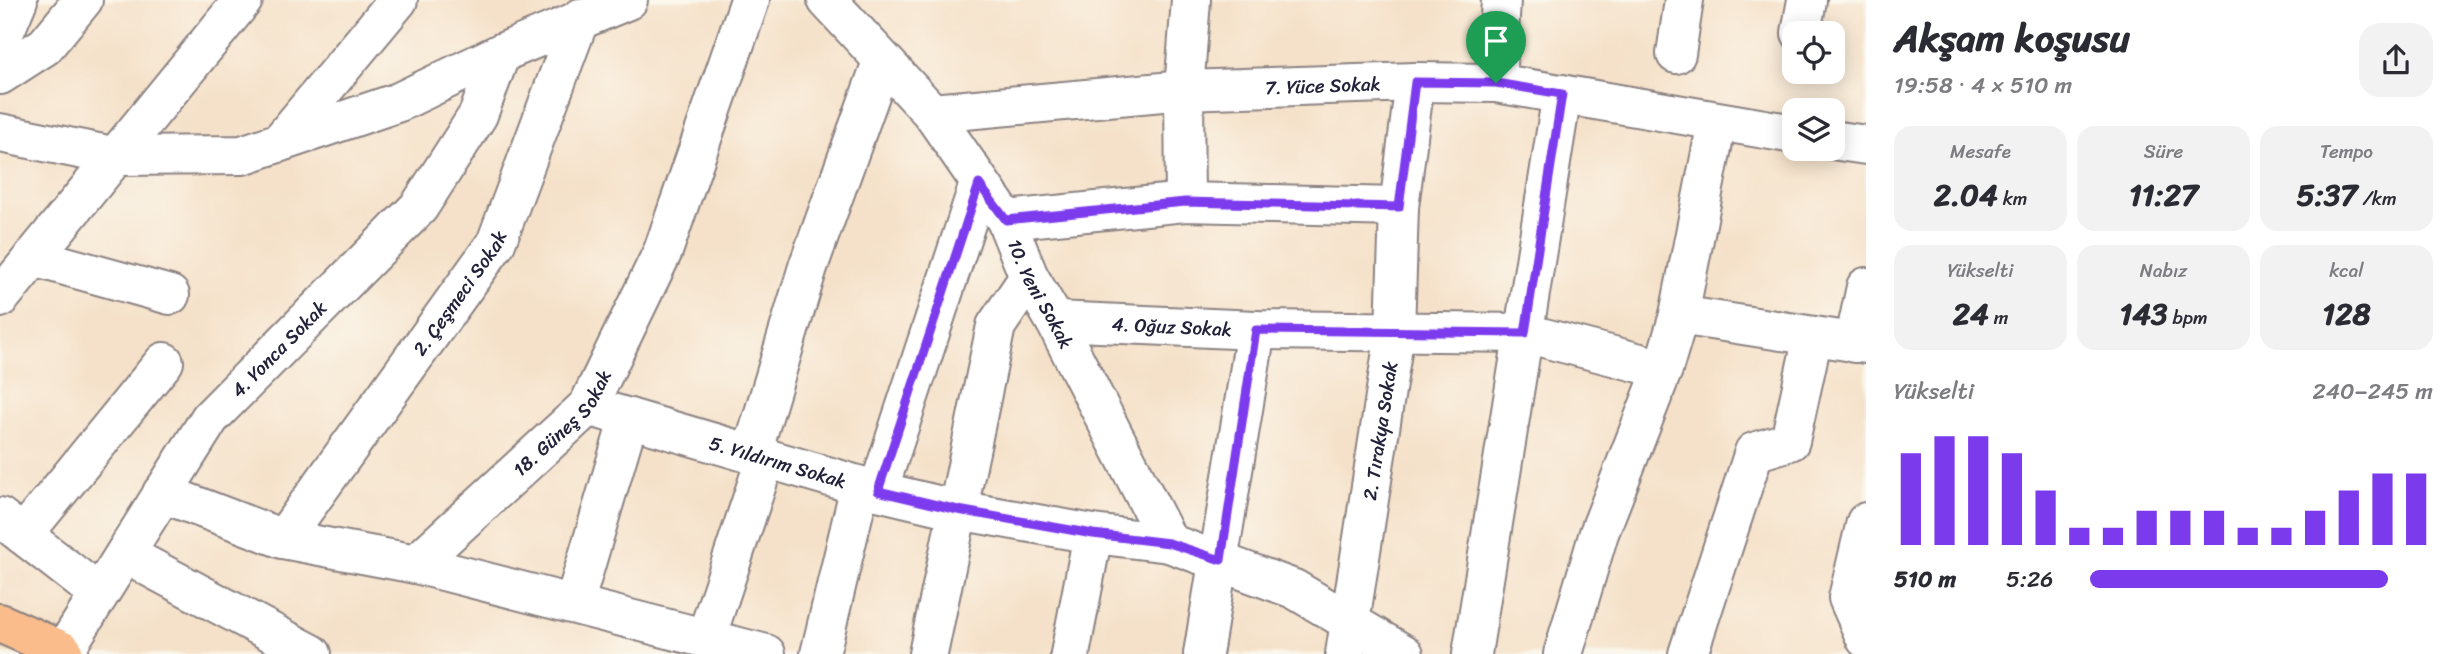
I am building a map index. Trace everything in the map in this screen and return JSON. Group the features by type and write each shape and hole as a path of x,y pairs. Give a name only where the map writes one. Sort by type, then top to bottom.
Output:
{"main road":[{"path":"0,623 62,653"}],"street":[{"path":"0,75 45,46 83,0"},
{"path":"0,298 113,156 243,0"},
{"path":"280,142 398,0"},
{"path":"0,133 113,156 242,155 399,102 501,53 628,0"},
{"name":"18. Güneş Sokak","path":"415,564 588,406 663,250 750,0"},
{"name":"10. Yeni Sokak","path":"827,0 932,113 1006,220 1029,277 1055,321 1169,543"},
{"path":"1185,202 1184,90 1191,0"},
{"path":"1496,83 1500,0"},
{"path":"1676,54 1684,0"},
{"path":"1803,21 1807,0"},
{"name":"2. Çeşmeci Sokak","path":"283,539 496,243 580,18"},
{"name":"4. Yonca Sokak","path":"62,653 210,418 419,207 478,115 501,53"},
{"path":"706,638 759,455 808,267 883,62"},
{"name":"7. Yüce Sokak","path":"932,113 1184,90 1415,82 1496,83 1782,132"},
{"name":"2. Tırakya Sokak","path":"1348,638 1395,332 1399,207 1415,82"},
{"path":"1472,654 1562,94"},
{"path":"1563,654 1599,533 1663,369 1679,315 1717,122"},
{"path":"1845,142 1866,145"},
{"path":"820,654 869,489 979,184"},
{"path":"1006,220 1185,202 1399,207"},
{"path":"33,257 170,295"},
{"path":"928,654 996,326 1029,277"},
{"path":"1679,315 1860,343 1866,287"},
{"name":"4. Oğuz Sokak","path":"1055,321 1256,330 1525,333 1663,369"},
{"path":"1203,654 1221,560 1256,330"},
{"path":"1688,654 1754,452 1790,442 1812,336"},
{"path":"99,594 11,526 164,362"},
{"name":"5. Yıldırım Sokak","path":"588,406 869,489 958,510 1093,534 1169,543 1294,589 1348,638 1404,654"},
{"path":"575,604 629,418"},
{"path":"162,493 283,539 415,564 766,654"},
{"path":"1866,522 1848,598 1866,639"},
{"path":"1070,654 1093,534"},
{"path":"125,554 312,654"}],"route":[{"path":"1415,82 1496,83 1562,94 1525,333 1256,330 1221,560 1169,543 1093,534 958,510 878,491 979,184 1006,220 1185,202 1399,207 1415,82"}]}
